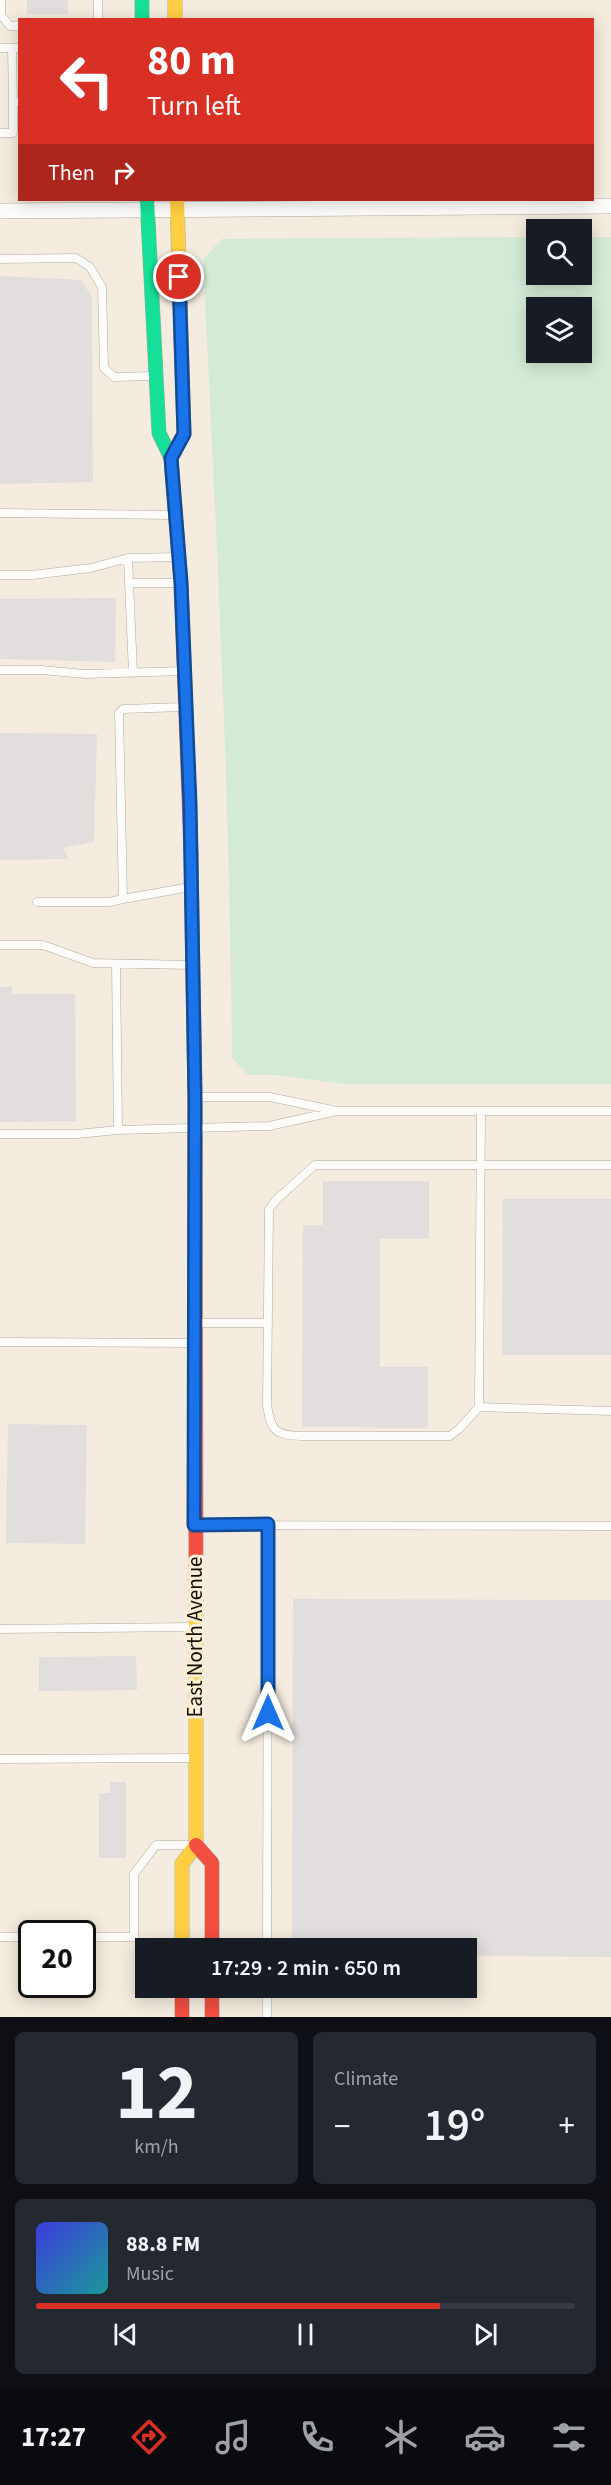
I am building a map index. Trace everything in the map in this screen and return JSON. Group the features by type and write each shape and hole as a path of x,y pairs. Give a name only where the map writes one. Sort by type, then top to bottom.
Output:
{"street":[{"path":"142,0 142,18"},
{"path":"175,0 175,18"},
{"path":"0,211 147,205 611,206"},
{"name":"East North Avenue","path":"147,205 159,433 171,458 180,557 192,887 195,1097 196,1845 182,1864 182,1938"},
{"path":"171,458 184,434 177,205"},
{"path":"196,1845 212,1863 212,1938"},
{"path":"182,1998 182,2017"},
{"path":"212,1998 212,2017"}],"lane":[{"path":"1,0 1,15 10,26 18,26"},
{"path":"98,0 98,18"},
{"path":"0,48 16,48 16,102 13,133 0,133"},
{"path":"0,259 76,258 90,267 102,287 104,368 114,377 156,376"},
{"path":"0,513 176,515"},
{"path":"0,575 32,575 91,568 128,558 180,557"},
{"path":"128,558 133,673"},
{"path":"129,583 181,583"},
{"path":"0,670 41,670 85,674 185,671"},
{"path":"123,900 119,713 123,709 143,707 187,707"},
{"path":"37,902 109,902 192,887"},
{"path":"0,945 43,945 93,963 193,965"},
{"path":"116,964 118,1130"},
{"path":"195,1097 270,1097 337,1111 611,1111"},
{"path":"0,1134 85,1134 118,1130 270,1126 337,1111"},
{"path":"481,1111 481,1165 479,1407 450,1436 301,1436 281,1433 271,1426 267,1405 270,1209 277,1199 315,1165 481,1165 611,1165"},
{"path":"195,1323 268,1323"},
{"path":"0,1342 195,1343"},
{"path":"479,1407 611,1411"},
{"path":"267,1938 268,1524"},
{"path":"194,1525 611,1526"},
{"path":"0,1629 195,1627"},
{"path":"0,1759 196,1758"},
{"path":"96,1937 134,1937 134,1874 156,1845 196,1845"},
{"path":"0,1937 18,1937"},
{"path":"267,1998 267,2017"}],"green space":[{"path":"526,237 526,285 592,285 592,237 611,237 611,1084 346,1084 275,1075 248,1075 232,1058 225,759 203,259 222,239"}],"building":[{"path":"27,0 68,0 68,14 27,14"},
{"path":"0,276 81,280 92,297 93,482 0,484"},
{"path":"116,598 115,662 0,659 0,599"},
{"path":"0,733 97,734 94,842 63,848 69,859 0,860"},
{"path":"0,987 12,987 12,994 75,994 76,1121 0,1122"},
{"path":"323,1181 429,1181 429,1239 380,1239 380,1367 428,1367 428,1428 302,1427 303,1225 323,1225"},
{"path":"503,1199 611,1199 611,1355 502,1355"},
{"path":"8,1424 87,1425 85,1544 6,1543"},
{"path":"293,1599 611,1600 611,1957 477,1956 477,1938 292,1938"},
{"path":"136,1656 137,1690 39,1691 39,1657"},
{"path":"110,1782 126,1782 126,1858 99,1858 99,1793 110,1793"}],"traffic: fast":[{"path":"142,0 142,18"},
{"path":"147,201 159,433 171,458 172,472"},
{"path":"191,854 195,1099"}],"traffic: slow":[{"path":"175,0 175,18"},
{"path":"171,458 184,434 177,201"},
{"path":"182,1938 182,1864 196,1845 196,1587"}],"traffic: jam":[{"path":"172,472 181,583 191,854"},
{"path":"195,1099 196,1587"},
{"path":"196,1845 212,1863 212,1938"},
{"path":"182,1998 182,2017"},
{"path":"212,1998 212,2017"}],"route":[{"path":"179,277 184,434 171,458 181,583 190,804 195,1097 194,1525 268,1524 268,1713"}]}
